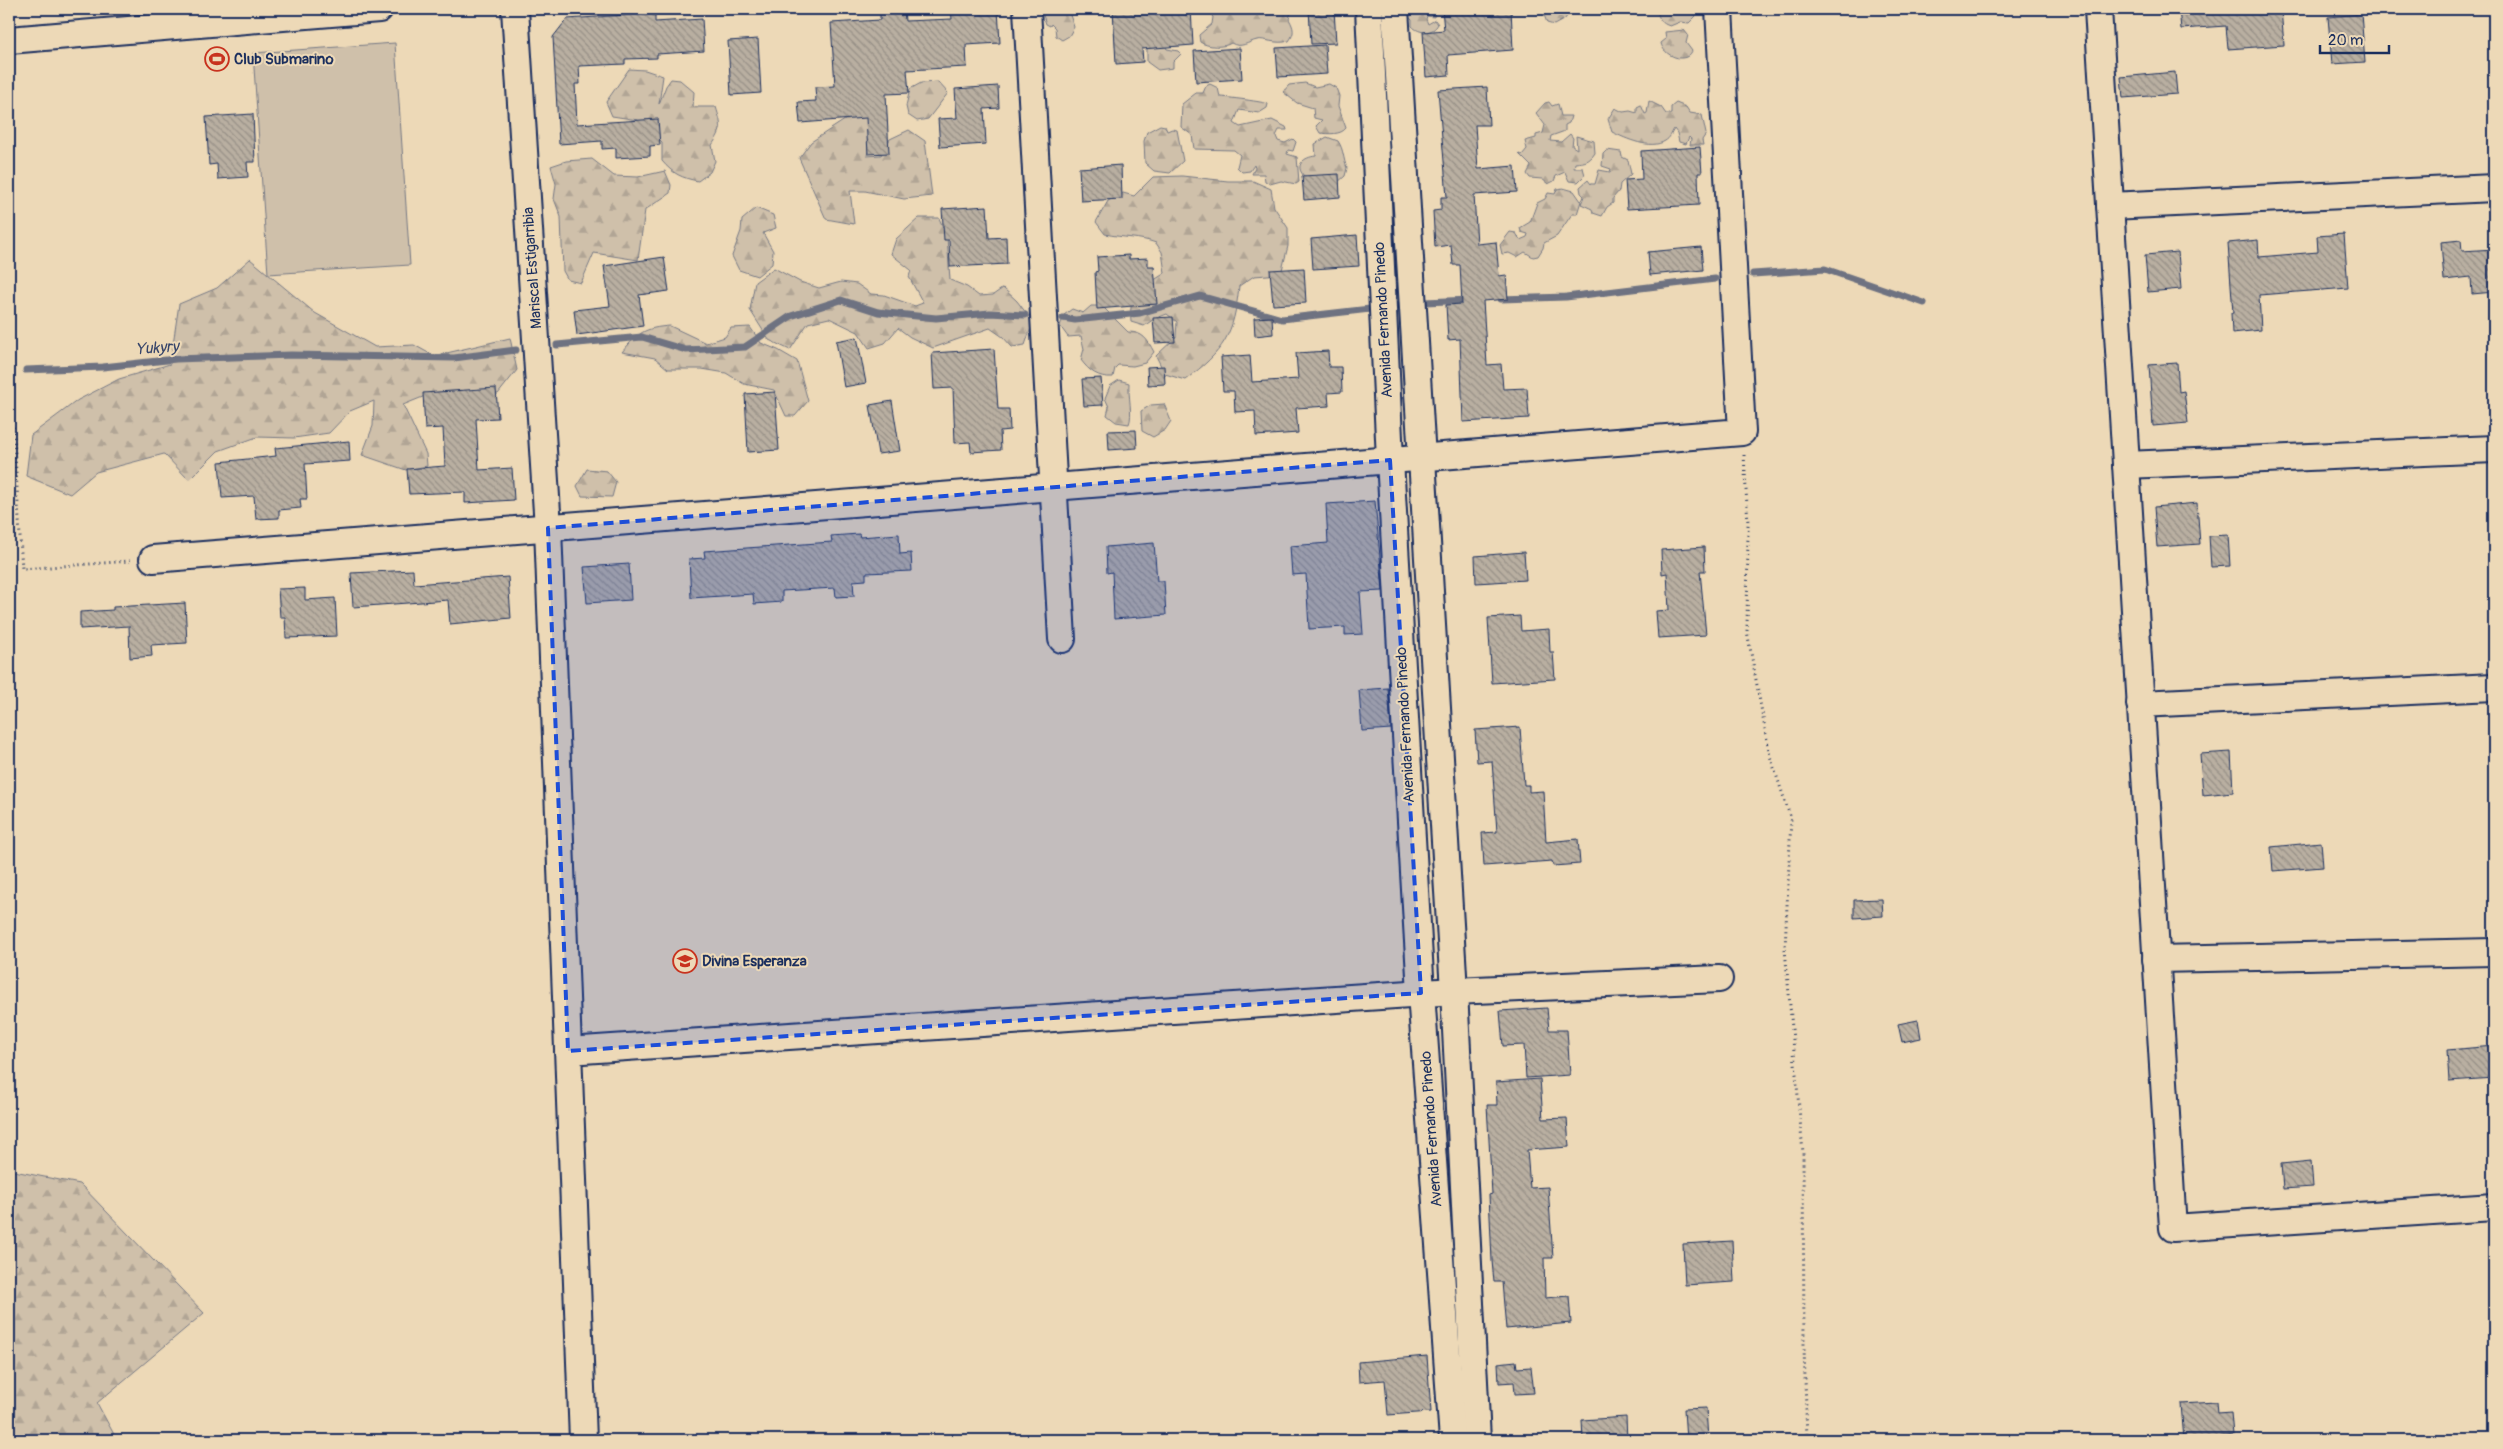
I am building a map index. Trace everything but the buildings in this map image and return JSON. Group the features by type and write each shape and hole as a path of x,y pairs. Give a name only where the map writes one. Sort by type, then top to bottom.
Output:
{"street":[{"path":"9,40 379,9"},
{"name":"Mariscal Estigarribia","path":"515,9 548,528 583,1440"},
{"path":"1027,9 1062,640"},
{"name":"Avenida Fernando Pinedo","path":"1369,9 1390,460 1421,993 1456,1437"},
{"name":"Avenida Fernando Pinedo","path":"1395,9 1454,991 1477,1440"},
{"path":"153,559 1742,432 1719,9"},
{"path":"2098,9 2173,1228 2494,1208"},
{"path":"2110,206 2494,188"},
{"path":"2126,465 2494,449"},
{"path":"2140,704 2494,687"},
{"path":"2156,959 2494,952"},
{"path":"568,1051 1421,993 1719,978"}],"path":[{"path":"9,357 22,570 153,559"},
{"path":"1742,432 1748,523 1747,631 1770,756 1791,819 1785,949 1803,1153 1804,1347 1807,1440"}],"highlighted area":[{"path":"1390,460 1421,993 568,1051 548,528"}],"green space":[{"path":"1041,9 1068,9 1074,27 1069,36 1062,40 1056,36 1055,28 1051,24 1050,26 1046,24"},
{"path":"1206,9 1215,9 1213,12 1215,15 1218,9 1292,9 1289,19 1293,33 1289,41 1284,42 1260,40 1241,45 1231,43 1220,46 1207,45 1200,42 1199,35 1212,24 1213,17"},
{"path":"1406,9 1435,9 1434,17 1427,16 1426,19 1428,24 1435,20 1438,24 1433,30 1426,32 1415,29 1412,26 1412,20 1407,15"},
{"path":"1542,9 1572,9 1565,19 1554,25 1547,23"},
{"path":"1658,9 1675,9 1677,12 1692,9 1696,16 1689,23 1680,22 1670,26 1661,20 1658,15"},
{"path":"1684,30 1688,35 1686,43 1692,51 1689,55 1680,58 1670,55 1661,43 1666,39 1665,32"},
{"path":"395,43 410,265 268,274 253,53"},
{"path":"1147,45 1165,45 1167,49 1178,51 1181,54 1173,62 1173,68 1158,70 1147,62"},
{"path":"629,69 645,70 663,76 659,104 671,79 680,80 694,92 693,107 716,107 720,131 712,145 715,161 710,172 698,181 678,175 662,161 662,142 638,120 612,116 606,102"},
{"path":"938,82 948,93 928,119 917,121 908,115 906,106 910,89 921,83"},
{"path":"1305,83 1315,87 1329,84 1336,88 1339,96 1338,106 1346,128 1344,130 1334,134 1320,133 1316,126 1322,120 1314,118 1313,108 1297,103 1283,92 1289,85"},
{"path":"1210,84 1218,88 1220,97 1268,104 1267,108 1259,113 1239,110 1234,123 1240,127 1272,120 1286,127 1287,130 1279,130 1276,136 1278,141 1285,143 1293,139 1296,142 1293,151 1288,150 1287,154 1297,157 1299,182 1296,184 1281,181 1270,184 1265,181 1264,174 1252,174 1255,168 1254,165 1250,171 1242,172 1237,167 1240,155 1234,150 1194,149 1192,135 1181,127 1182,104 1196,93 1203,93 1206,86"},
{"path":"1649,101 1661,107 1666,114 1671,114 1671,107 1676,103 1686,107 1690,113 1702,115 1706,134 1702,140 1703,145 1690,145 1691,139 1689,137 1686,144 1679,142 1674,129 1667,140 1653,144 1631,140 1612,132 1608,119 1615,108 1623,112 1637,113 1637,107 1641,105 1645,114 1647,113"},
{"path":"1549,102 1552,106 1558,104 1561,116 1571,116 1569,123 1565,125 1565,131 1551,136 1550,141 1561,142 1570,134 1573,138 1572,146 1577,149 1576,136 1594,141 1595,153 1593,156 1586,161 1575,163 1574,168 1583,168 1585,175 1578,182 1569,181 1565,172 1556,176 1554,181 1548,184 1542,179 1530,178 1527,174 1531,166 1519,154 1522,155 1527,149 1525,141 1536,138 1536,135 1543,133 1545,125 1536,113 1545,103"},
{"path":"860,110 873,122 867,156 881,155 890,139 909,130 925,141 932,196 904,199 865,191 850,191 854,224 826,219 799,158 811,142"},
{"path":"1160,125 1165,126 1167,131 1177,130 1183,161 1170,173 1154,171 1145,163 1144,141 1147,132"},
{"path":"1327,137 1338,141 1347,168 1345,176 1337,183 1304,176 1300,168 1304,160 1316,156 1315,144"},
{"path":"1607,150 1621,152 1622,157 1628,160 1631,174 1620,184 1619,191 1613,198 1613,203 1607,207 1602,216 1593,213 1592,209 1581,204 1584,196 1581,193 1580,187 1588,180 1591,184 1595,184 1599,170 1610,172 1611,169 1602,166 1603,154"},
{"path":"592,159 614,176 638,177 665,171 671,185 670,193 645,210 638,260 594,253 581,283 568,280 563,271 561,217 554,199 556,184 551,166 566,161"},
{"path":"1182,176 1228,181 1253,181 1271,189 1274,207 1288,228 1288,246 1281,274 1254,276 1239,286 1234,317 1225,340 1209,360 1185,380 1165,374 1156,356 1176,337 1177,322 1167,314 1154,319 1144,326 1131,322 1134,297 1143,287 1165,273 1162,252 1156,243 1150,241 1105,234 1096,222 1108,201 1123,193 1134,196 1153,177"},
{"path":"1563,188 1574,191 1581,201 1577,214 1572,214 1557,236 1544,243 1538,256 1533,257 1525,252 1517,257 1509,253 1502,254 1500,245 1510,232 1516,233 1520,240 1527,237 1528,234 1521,232 1520,228 1530,222 1537,203 1545,199 1548,193 1555,194 1557,189"},
{"path":"756,208 773,215 776,228 763,233 773,251 772,264 757,276 739,270 732,256 741,231 742,220"},
{"path":"919,218 939,218 947,237 950,280 967,287 979,296 993,295 1003,288 1017,301 1033,322 1025,345 1012,347 1003,337 990,328 933,348 910,337 898,328 885,343 869,348 858,332 829,318 808,323 790,350 769,340 750,310 755,282 774,268 800,282 819,288 841,282 857,284 871,294 884,295 915,306 923,303 909,277 911,270 891,254 896,239"},
{"path":"250,259 315,313 375,347 414,345 434,356 510,338 517,370 498,394 430,394 403,405 426,454 427,466 406,470 362,455 373,426 374,401 350,411 329,433 294,438 257,437 218,451 189,480 164,454 96,472 70,494 26,476 31,435 78,400 119,379 170,364 179,304 217,288"},
{"path":"1091,306 1102,306 1128,332 1137,333 1144,337 1154,352 1145,363 1133,366 1118,365 1115,368 1113,377 1098,375 1087,367 1081,360 1084,349 1081,336 1068,337 1060,326 1064,315 1072,309 1083,313"},
{"path":"670,326 706,343 725,337 731,328 750,327 761,343 797,361 808,401 795,416 786,416 774,390 744,384 726,373 702,369 668,369 655,358 622,352 643,332 654,328"},
{"path":"1119,380 1129,383 1131,415 1129,424 1116,422 1107,415 1109,407 1105,398 1110,386"},
{"path":"1164,404 1171,421 1165,430 1153,437 1142,431 1141,411 1151,405"},
{"path":"587,469 607,471 616,482 612,497 582,496 577,486"},
{"path":"9,1170 80,1184 204,1313 97,1403 117,1440 9,1440"}],"waterway":[{"path":"1753,274 1825,269 1924,303"},
{"path":"1501,299 1566,297 1715,279"},
{"path":"1063,318 1075,320 1140,313 1200,296 1282,319 1370,309"},
{"path":"557,345 642,337 686,350 745,347 791,316 841,300 878,312 936,318 990,313 1025,315"},
{"path":"1425,302 1470,300"},
{"name":"Yukyry","path":"26,370 103,367 176,359 291,355 454,358 516,350"}],"place":[{"name":"Club Submarino","path":"217,59"},
{"name":"Divina Esperanza","path":"685,961"}]}
